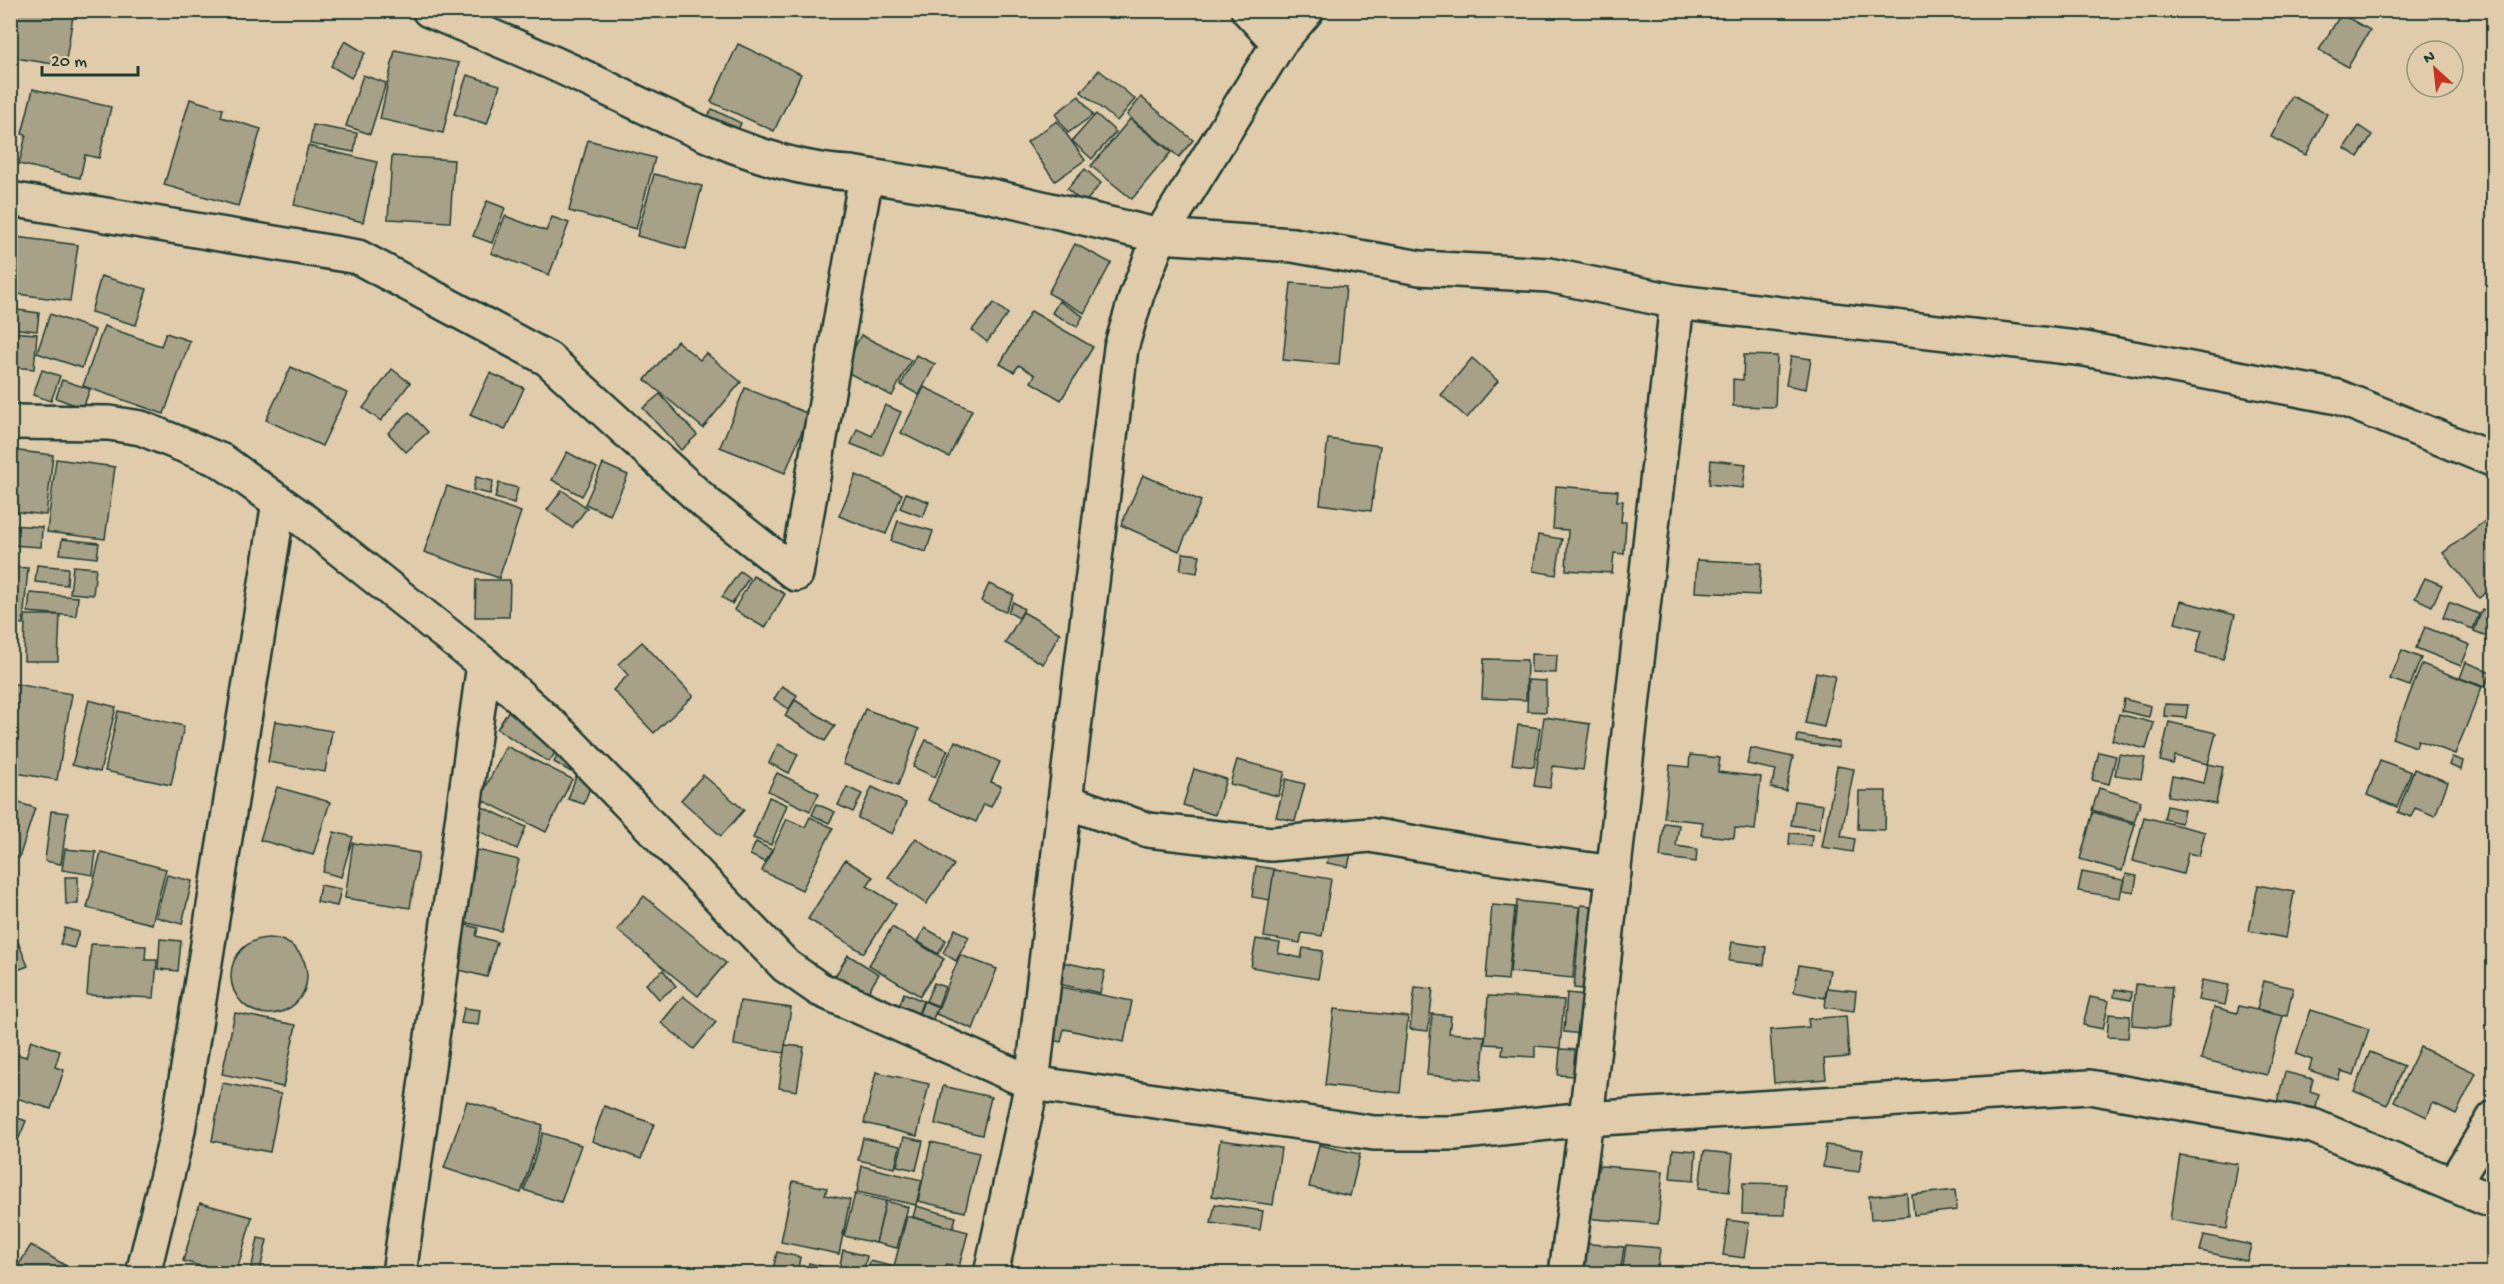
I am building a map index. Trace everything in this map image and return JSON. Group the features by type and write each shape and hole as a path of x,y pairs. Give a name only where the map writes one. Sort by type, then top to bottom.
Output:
{"street":[{"path":"429,10 546,59 711,137 771,158 829,173 866,176 987,195 1160,236 1293,246 1420,268 1549,275 1677,302 2085,349 2338,397 2493,460"},
{"path":"1248,10 1279,44"},
{"path":"991,1274 1032,1083 1121,348 1137,294 1160,236 1279,44 1307,10"},
{"path":"10,199 358,258 548,359 707,504 796,574 866,176"},
{"path":"1566,1274 1586,1119 1677,302"},
{"path":"10,422 109,423 141,428 222,461 279,502 484,664 564,737 786,966 819,989 1032,1083 1374,1133 1455,1132 1586,1119 2089,1087 2313,1126 2493,1202"},
{"path":"143,1274 178,1130 279,502"},
{"path":"399,1274 484,664"},
{"path":"1065,801 1148,830 1271,844 1370,835 1489,856 1614,873"},
{"path":"2454,1185 2493,1118"}],"building":[{"path":"10,10 74,10 65,66 10,57"},
{"path":"2341,14 2370,30 2348,67 2319,50"},
{"path":"345,41 365,53 351,78 331,66"},
{"path":"738,44 801,74 774,131 711,102"},
{"path":"395,50 459,63 443,133 380,119"},
{"path":"1099,70 1135,99 1117,121 1081,92"},
{"path":"363,75 386,83 370,134 346,126"},
{"path":"467,75 500,85 487,124 454,114"},
{"path":"33,89 111,107 99,158 85,155 80,178 19,164 26,135 22,134"},
{"path":"1079,96 1093,115 1068,133 1055,114"},
{"path":"2292,96 2327,114 2306,155 2271,137"},
{"path":"1141,97 1193,140 1179,157 1127,115"},
{"path":"190,99 223,109 221,117 261,129 238,206 164,185"},
{"path":"712,109 741,123 734,139 704,125"},
{"path":"1096,114 1116,132 1092,159 1072,141"},
{"path":"1130,119 1171,152 1132,199 1091,166"},
{"path":"1057,121 1085,160 1055,181 1027,142"},
{"path":"313,125 357,133 354,152 310,144"},
{"path":"2359,126 2372,135 2358,157 2344,148"},
{"path":"588,140 655,158 636,229 569,211"},
{"path":"308,146 377,162 363,222 294,205"},
{"path":"392,156 454,160 450,222 388,219"},
{"path":"1085,169 1101,183 1084,204 1067,189"},
{"path":"654,174 702,186 686,249 637,236"},
{"path":"487,201 505,208 492,243 473,236"},
{"path":"505,216 546,231 552,217 569,223 549,275 491,253"},
{"path":"16,237 78,245 70,301 10,293"},
{"path":"1075,244 1111,263 1084,313 1048,293"},
{"path":"101,276 147,289 136,325 91,312"},
{"path":"1291,283 1346,287 1339,365 1283,360"},
{"path":"1059,301 1083,316 1077,327 1052,313"},
{"path":"994,303 1008,314 987,342 972,330"},
{"path":"10,309 39,313 37,331 10,328"},
{"path":"1031,311 1093,347 1061,400 1031,382 1035,375 1019,365 1014,372 1000,364"},
{"path":"50,314 95,330 82,368 37,353"},
{"path":"104,326 161,346 166,333 190,341 164,414 83,386"},
{"path":"10,332 37,334 34,369 10,367"},
{"path":"861,335 911,360 892,396 843,370"},
{"path":"677,341 700,360 706,353 741,382 703,428 645,380"},
{"path":"916,355 935,364 919,395 901,385"},
{"path":"1744,355 1777,356 1775,407 1733,406 1733,379 1743,380"},
{"path":"1791,356 1811,359 1806,389 1786,385"},
{"path":"1472,358 1498,381 1467,418 1441,395"},
{"path":"291,367 347,393 322,446 266,420"},
{"path":"392,369 410,383 381,421 363,408"},
{"path":"42,370 60,376 51,401 33,395"},
{"path":"490,373 524,388 505,430 470,415"},
{"path":"62,380 90,389 83,408 56,398"},
{"path":"924,387 972,410 949,457 901,433"},
{"path":"745,388 809,414 785,473 720,447"},
{"path":"660,394 697,435 681,450 643,408"},
{"path":"885,405 901,412 882,456 851,444 857,429 872,436"},
{"path":"409,412 428,432 406,452 388,433"},
{"path":"1328,439 1380,446 1371,511 1320,504"},
{"path":"10,450 53,455 46,515 10,511"},
{"path":"567,452 597,468 582,496 552,480"},
{"path":"56,459 115,467 105,539 47,532"},
{"path":"1711,460 1746,464 1743,488 1709,484"},
{"path":"603,464 628,475 610,515 585,504"},
{"path":"856,475 902,494 886,534 839,516"},
{"path":"1143,475 1201,501 1179,551 1121,525"},
{"path":"476,477 493,481 490,494 473,490"},
{"path":"499,483 518,488 514,503 495,498"},
{"path":"447,486 521,512 499,578 424,552"},
{"path":"1556,486 1618,491 1617,501 1623,501 1621,522 1626,522 1624,554 1614,553 1612,573 1566,570 1568,530 1553,529"},
{"path":"562,490 587,508 572,528 547,510"},
{"path":"906,493 929,502 923,517 900,508"},
{"path":"2494,514 2494,586 2479,598 2443,553"},
{"path":"898,521 933,531 926,552 891,541"},
{"path":"10,525 42,527 41,547 10,545"},
{"path":"1538,535 1562,539 1556,575 1533,571"},
{"path":"62,539 99,543 97,558 60,554"},
{"path":"1183,553 1200,555 1197,573 1180,570"},
{"path":"1697,560 1761,563 1759,595 1695,592"},
{"path":"37,565 68,568 67,585 35,582"},
{"path":"73,566 96,568 93,595 70,593"},
{"path":"10,567 28,568 23,624 10,623"},
{"path":"740,571 749,578 732,604 722,597"},
{"path":"753,576 785,594 765,628 734,610"},
{"path":"2425,578 2442,585 2432,606 2415,598"},
{"path":"476,580 510,580 509,617 475,617"},
{"path":"989,584 1014,595 1005,612 981,601"},
{"path":"30,593 78,597 76,616 28,612"},
{"path":"2181,601 2235,615 2223,659 2196,652 2202,630 2175,623"},
{"path":"1013,602 1024,609 1019,618 1008,612"},
{"path":"2449,602 2479,614 2473,629 2443,618"},
{"path":"2482,610 2494,615 2494,639 2474,631"},
{"path":"1023,612 1060,633 1043,664 1005,643"},
{"path":"25,615 60,615 58,661 24,661"},
{"path":"2425,627 2470,645 2461,666 2416,648"},
{"path":"642,642 693,696 654,733 613,690 628,675 618,664"},
{"path":"2402,650 2421,658 2410,686 2390,679"},
{"path":"1531,654 1557,655 1556,673 1531,672"},
{"path":"1484,659 1527,660 1526,700 1482,698"},
{"path":"2466,662 2491,672 2485,687 2460,678"},
{"path":"2422,664 2482,687 2455,754 2418,740 2416,747 2392,738"},
{"path":"1816,672 1835,676 1824,727 1805,723"},
{"path":"1528,680 1546,681 1546,712 1527,711"},
{"path":"10,683 72,694 57,780 10,772"},
{"path":"782,686 797,695 789,709 774,699"},
{"path":"2124,699 2151,706 2149,717 2122,711"},
{"path":"89,700 116,707 100,772 72,765"},
{"path":"795,700 835,726 825,741 785,716"},
{"path":"2165,704 2188,705 2186,718 2164,716"},
{"path":"865,709 919,729 898,785 843,764"},
{"path":"509,710 561,744 549,762 497,729"},
{"path":"118,711 184,726 171,785 105,771"},
{"path":"2119,714 2154,723 2146,749 2112,740"},
{"path":"1544,717 1590,724 1583,770 1553,766 1550,788 1534,786"},
{"path":"275,721 332,731 325,772 268,762"},
{"path":"2169,722 2216,733 2208,764 2175,756 2173,764 2160,761"},
{"path":"1518,725 1540,728 1534,767 1512,764"},
{"path":"1798,735 1839,742 1838,748 1797,742"},
{"path":"926,740 948,750 935,777 913,767"},
{"path":"955,741 1000,762 991,782 1001,786 991,807 984,804 976,822 928,800"},
{"path":"778,744 798,754 789,773 769,763"},
{"path":"506,746 572,779 546,832 480,799"},
{"path":"562,748 580,758 571,772 554,762"},
{"path":"1751,748 1793,757 1786,791 1771,788 1776,770 1747,764"},
{"path":"2099,752 2116,756 2109,784 2092,780"},
{"path":"2119,754 2145,758 2141,779 2115,775"},
{"path":"1690,755 1720,758 1718,772 1761,777 1755,830 1735,828 1734,838 1701,835 1703,822 1664,818 1670,765 1689,767"},
{"path":"2452,757 2463,761 2461,770 2449,765"},
{"path":"1237,760 1285,772 1278,796 1230,784"},
{"path":"2380,760 2411,772 2397,807 2367,795"},
{"path":"2208,764 2223,767 2216,804 2168,796 2172,776 2204,783"},
{"path":"1837,766 1854,769 1841,836 1855,839 1853,852 1822,847"},
{"path":"1194,769 1226,779 1215,815 1183,805"},
{"path":"2414,769 2448,782 2435,816 2415,808 2411,817 2398,812"},
{"path":"578,771 594,776 584,804 568,799"},
{"path":"777,773 819,793 810,811 768,791"},
{"path":"703,775 744,810 721,836 681,800"},
{"path":"1286,779 1305,784 1295,821 1276,817"},
{"path":"277,787 330,802 313,855 260,840"},
{"path":"847,787 862,794 853,812 838,805"},
{"path":"872,787 906,803 892,834 858,818"},
{"path":"2099,788 2141,801 2134,822 2092,810"},
{"path":"1859,791 1886,791 1885,830 1858,829"},
{"path":"769,797 787,805 771,845 753,838"},
{"path":"10,800 35,808 19,858 10,855"},
{"path":"1795,801 1823,805 1819,829 1791,825"},
{"path":"817,804 835,812 829,823 812,815"},
{"path":"478,805 526,827 517,849 468,826"},
{"path":"2167,806 2184,810 2181,823 2164,819"},
{"path":"51,811 68,813 61,864 45,861"},
{"path":"2093,812 2135,824 2122,871 2080,859"},
{"path":"810,817 833,828 802,890 762,871 787,819 805,827"},
{"path":"2144,817 2205,832 2199,856 2188,853 2183,874 2133,861"},
{"path":"1664,823 1679,825 1676,846 1697,849 1696,862 1660,857"},
{"path":"334,832 353,837 341,877 323,872"},
{"path":"1790,833 1812,835 1811,846 1789,844"},
{"path":"916,838 954,865 926,904 888,877"},
{"path":"756,842 772,850 765,862 750,855"},
{"path":"353,843 419,853 410,908 345,898"},
{"path":"1331,846 1352,849 1348,867 1327,863"},
{"path":"65,849 96,852 93,875 62,870"},
{"path":"473,849 519,860 501,931 455,920"},
{"path":"101,852 166,869 152,924 87,908"},
{"path":"845,860 873,877 867,886 896,904 864,953 808,919"},
{"path":"1256,866 1274,869 1270,900 1252,897"},
{"path":"1274,870 1331,879 1322,936 1302,933 1300,943 1264,937"},
{"path":"2082,872 2123,880 2120,898 2078,891"},
{"path":"2126,874 2137,876 2134,892 2123,890"},
{"path":"167,875 192,881 182,924 156,917"},
{"path":"65,877 78,877 78,904 66,904"},
{"path":"320,885 341,889 337,906 317,902"},
{"path":"2258,885 2294,892 2286,938 2249,931"},
{"path":"644,896 726,963 698,996 617,930"},
{"path":"1517,901 1580,907 1573,978 1510,972"},
{"path":"1492,905 1515,907 1508,980 1486,978"},
{"path":"1581,905 1602,907 1595,990 1574,988"},
{"path":"10,923 28,966 10,973"},
{"path":"459,923 478,928 476,936 497,942 487,977 448,967"},
{"path":"892,927 944,959 920,996 869,965"},
{"path":"65,928 79,932 74,948 60,944"},
{"path":"925,928 946,940 938,954 917,941"},
{"path":"955,929 969,937 956,961 943,953"},
{"path":"262,938 276,938 290,944 301,955 307,969 304,991 296,1003 276,1014 262,1014 248,1008 237,997 231,983 231,969 237,955 248,944"},
{"path":"160,939 181,941 178,971 158,969"},
{"path":"1256,939 1280,943 1278,953 1301,958 1303,948 1323,951 1318,979 1251,967"},
{"path":"1732,942 1766,947 1764,965 1729,961"},
{"path":"91,944 146,946 145,960 157,960 154,998 87,995"},
{"path":"848,955 879,974 865,997 834,978"},
{"path":"960,955 997,969 973,1029 936,1014"},
{"path":"1058,961 1105,971 1100,993 1054,983"},
{"path":"1799,965 1830,970 1825,998 1794,992"},
{"path":"663,970 676,986 659,999 646,984"},
{"path":"2202,980 2229,985 2225,1005 2198,1000"},
{"path":"2264,981 2293,988 2287,1016 2257,1009"},
{"path":"934,983 945,987 938,1006 926,1001"},
{"path":"2136,984 2172,987 2168,1028 2132,1025"},
{"path":"1051,985 1132,1001 1124,1042 1064,1029 1061,1042 1040,1038"},
{"path":"1415,987 1433,989 1428,1031 1410,1029"},
{"path":"1827,988 1856,991 1854,1011 1825,1007"},
{"path":"2115,989 2132,992 2131,1000 2114,997"},
{"path":"904,993 923,1001 917,1017 898,1009"},
{"path":"1567,993 1586,995 1582,1034 1564,1032"},
{"path":"683,996 716,1022 694,1049 661,1023"},
{"path":"1488,996 1564,1000 1560,1048 1535,1046 1535,1057 1502,1055 1503,1045 1485,1044"},
{"path":"2090,997 2109,1001 2103,1029 2083,1025"},
{"path":"740,1001 791,1008 784,1053 734,1045"},
{"path":"924,1001 938,1007 932,1021 918,1016"},
{"path":"2239,1006 2283,1016 2267,1075 2201,1059 2214,1007 2237,1013"},
{"path":"464,1008 480,1010 478,1025 461,1023"},
{"path":"1334,1009 1408,1017 1400,1093 1325,1085"},
{"path":"2311,1010 2369,1029 2354,1075 2341,1071 2338,1080 2309,1070 2312,1060 2296,1054"},
{"path":"235,1013 296,1025 283,1087 222,1074"},
{"path":"1432,1014 1451,1016 1449,1033 1485,1036 1481,1080 1427,1075"},
{"path":"2109,1014 2130,1016 2128,1038 2107,1037"},
{"path":"1846,1016 1849,1057 1824,1059 1826,1079 1774,1083 1770,1030 1809,1027 1808,1019"},
{"path":"31,1040 60,1051 55,1067 64,1070 51,1109 10,1096 10,1052 26,1057"},
{"path":"785,1045 804,1047 797,1091 779,1088"},
{"path":"2420,1047 2476,1073 2456,1114 2433,1103 2427,1117 2394,1101"},
{"path":"1560,1049 1578,1050 1575,1076 1558,1075"},
{"path":"2370,1052 2404,1066 2387,1105 2354,1091"},
{"path":"876,1072 929,1084 917,1136 864,1123"},
{"path":"2285,1072 2313,1079 2310,1091 2319,1094 2313,1119 2277,1103"},
{"path":"222,1083 281,1094 270,1152 212,1141"},
{"path":"943,1086 991,1097 982,1135 935,1124"},
{"path":"467,1101 543,1125 521,1193 444,1168"},
{"path":"604,1106 654,1124 641,1159 592,1141"},
{"path":"10,1115 26,1121 19,1138 10,1135"},
{"path":"543,1133 581,1145 561,1202 524,1190"},
{"path":"904,1137 923,1141 916,1170 897,1166"},
{"path":"863,1138 900,1146 895,1168 858,1160"},
{"path":"1220,1140 1281,1148 1273,1205 1212,1196"},
{"path":"931,1142 979,1153 965,1212 918,1201"},
{"path":"1319,1145 1360,1154 1350,1196 1309,1187"},
{"path":"1826,1145 1863,1150 1859,1172 1823,1167"},
{"path":"1673,1149 1696,1151 1694,1180 1670,1178"},
{"path":"1704,1151 1733,1154 1729,1192 1699,1188"},
{"path":"2180,1155 2238,1164 2227,1229 2170,1220"},
{"path":"1589,1165 1663,1171 1658,1224 1583,1218"},
{"path":"862,1166 922,1180 916,1205 857,1192"},
{"path":"793,1181 827,1188 825,1195 850,1200 839,1254 781,1242"},
{"path":"1743,1183 1786,1184 1785,1215 1742,1214"},
{"path":"1955,1190 1957,1210 1914,1215 1912,1195"},
{"path":"1907,1193 1908,1216 1871,1219 1869,1196"},
{"path":"855,1194 886,1201 876,1243 844,1236"},
{"path":"886,1201 908,1207 897,1248 876,1243"},
{"path":"200,1203 252,1217 236,1274 227,1274 183,1261"},
{"path":"1215,1204 1263,1211 1260,1230 1211,1223"},
{"path":"916,1206 956,1217 953,1228 913,1217"},
{"path":"907,1216 968,1232 959,1267 946,1264 944,1274 892,1274"},
{"path":"1728,1220 1749,1223 1744,1258 1723,1255"},
{"path":"2204,1235 2251,1245 2247,1261 2200,1251"},
{"path":"258,1238 267,1240 259,1274 250,1274"},
{"path":"1580,1243 1624,1247 1620,1273 1577,1267"},
{"path":"31,1245 73,1270 71,1274 13,1274"},
{"path":"1626,1245 1660,1248 1657,1274 1622,1273"},
{"path":"843,1250 867,1256 863,1274 838,1274"},
{"path":"777,1252 800,1257 797,1274 772,1274"},
{"path":"870,1261 891,1266 890,1274 867,1274"},
{"path":"809,1263 836,1270 835,1274 806,1274"},
{"path":"2332,1265 2346,1271 2345,1274 2327,1274"}]}
